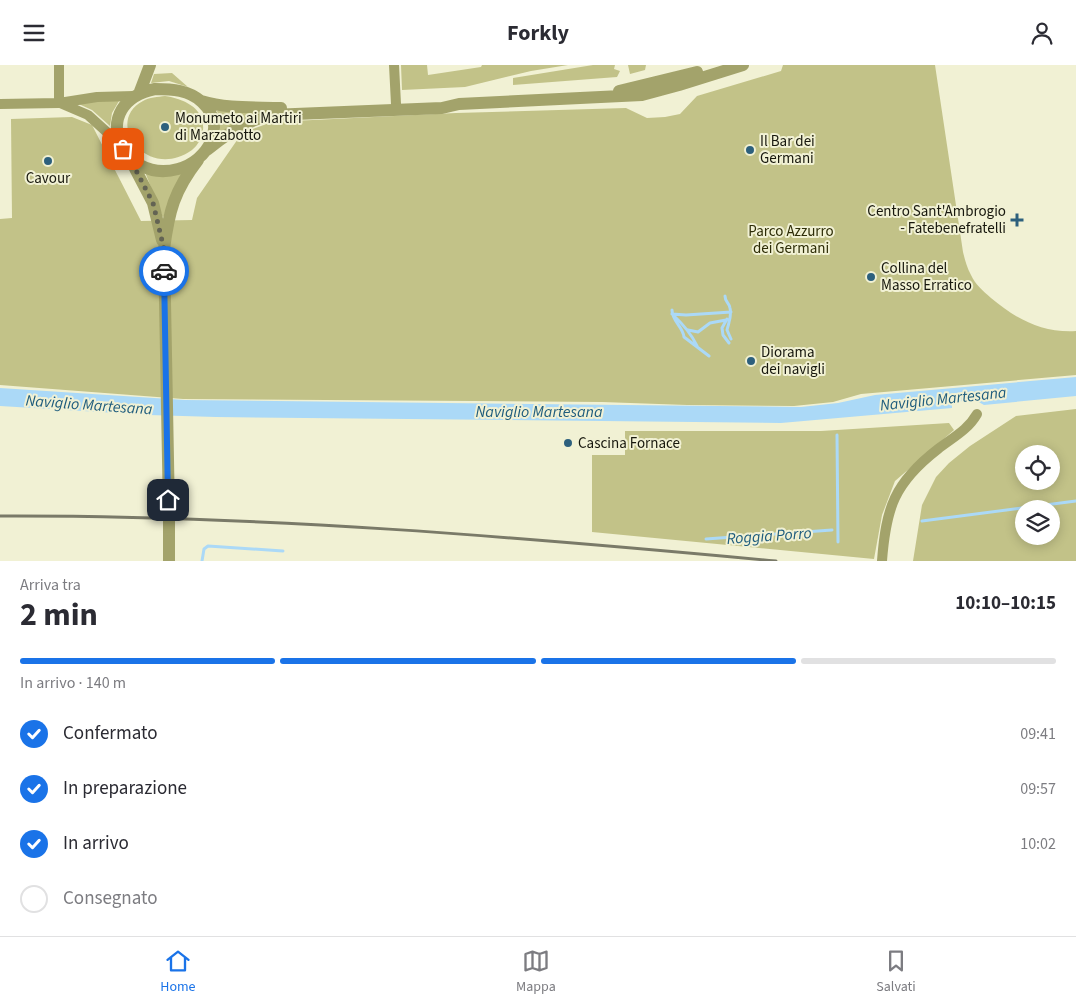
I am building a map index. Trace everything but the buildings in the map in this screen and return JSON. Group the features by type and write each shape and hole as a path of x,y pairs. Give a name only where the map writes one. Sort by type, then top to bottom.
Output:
{"street":[{"path":"59,65 60,103"},
{"path":"120,144 118,129 120,111 136,95 150,65"},
{"path":"394,65 396,104"},
{"path":"169,561 164,249 168,219 174,199 187,174 207,150 238,128 257,119 272,115 642,95 743,65"},
{"path":"0,104 60,103 98,97 136,95 155,89 182,91 212,105 227,107 288,108 442,102 458,104"},
{"path":"201,101 208,111 213,124 212,141 207,150"},
{"path":"60,103 88,115 120,144 129,157 153,203 164,249"},
{"path":"129,157 142,166 159,170 178,169 198,160"},
{"path":"882,557 885,526 889,512 905,480 936,451 971,425 977,414"}],"green space":[{"path":"401,65 427,65 428,75 481,67 482,65 568,65 531,71 465,87 402,90"},
{"path":"593,65 615,65 614,69 620,71 617,77 513,85 513,78"},
{"path":"628,65 646,65 645,70 630,74"},
{"name":"Parco Azzurro dei Germani","path":"783,65 935,65 966,264 975,281 1000,306 1020,318 1041,327 1052,330 1076,331 1076,375 861,394 833,402 794,406 602,402 183,399 0,385 0,219 12,218 11,119 72,117 92,125 141,221 192,220 197,198 242,133 272,122 456,113 626,108 647,118 665,117 680,114 697,96 781,71"},
{"path":"172,73 188,87 169,81 151,83 154,74"},
{"path":"165,96 186,102 197,110 203,122 203,130 202,136 192,150 175,158 160,159 146,154 136,145 129,134 127,122 132,110 143,101"},
{"path":"72,101 119,101 112,113 110,126 92,110"},
{"path":"263,110 220,132 217,111"},
{"path":"145,172 182,173 163,218"},
{"path":"1076,409 1076,561 913,561 922,505 936,477 949,463 970,446 1016,416"},
{"path":"949,423 954,430 895,481 882,515 874,559 592,532 592,455 625,455 625,431 821,431"}],"water":[{"name":"Naviglio Martesana","path":"1076,377 1076,396 984,405 975,400 952,402 952,408 781,423 216,417 0,406 0,388 185,400 801,407 838,403 875,395"}],"waterway":[{"path":"725,296 731,311 727,330 731,339"},
{"path":"672,310 672,314 684,337 709,356"},
{"path":"672,314 731,312"},
{"path":"672,314 680,321 697,346"},
{"path":"727,319 722,328 723,335 729,343"},
{"path":"688,330 698,332 710,323 726,320"},
{"path":"837,435 838,542"},
{"name":"Roggia Porro","path":"922,521 1076,501"},
{"name":"Roggia Porro","path":"706,539 832,530"},
{"name":"Roggia Porro","path":"202,561 204,549 208,546 283,551"}],"railway":[{"path":"0,516 195,519 292,523 486,536 776,561"}],"way so far":[{"path":"123,149 153,203 164,249 164,271"}],"place":[{"name":"Monumeto ai Martiri di Marzabotto","path":"165,127"},
{"name":"Il Bar dei Germani","path":"750,150"},
{"name":"Cavour","path":"48,161"},
{"name":"Centro Sant'Ambrogio - Fatebenefratelli","path":"1017,220"},
{"name":"Collina del Masso Erratico","path":"871,277"},
{"name":"Diorama dei navigli","path":"751,361"},
{"name":"Cascina Fornace","path":"568,443"}],"route":[{"path":"164,271 168,500"}]}
